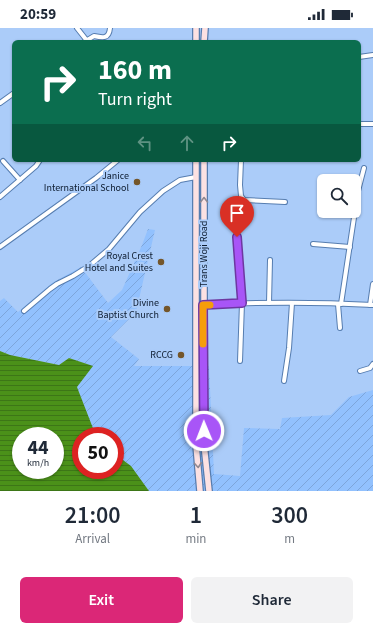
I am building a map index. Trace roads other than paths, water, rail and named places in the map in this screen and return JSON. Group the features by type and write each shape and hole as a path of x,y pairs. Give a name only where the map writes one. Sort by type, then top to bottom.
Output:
{"main road":[{"path":"196,28 196,40"},
{"path":"204,28 204,40"},
{"name":"Trans Woji Road","path":"196,162 196,445 200,491"},
{"name":"Trans Woji Road","path":"204,162 204,444 209,491"}],"street":[{"path":"77,28 85,40"},
{"path":"89,40 94,36 102,38 106,36 109,33 110,28"},
{"path":"361,57 373,55"},
{"path":"0,103 12,94"},
{"path":"361,124 373,124"},
{"path":"3,160 20,180"},
{"path":"0,197 39,162"},
{"path":"0,246 96,178 116,162"},
{"path":"241,162 240,185 241,196 244,200 285,202"},
{"path":"340,328 339,304 350,247 358,191 364,168"},
{"path":"24,311 50,289 89,266 109,249 140,212 163,191 180,180 196,177"},
{"path":"237,237 242,303 240,361"},
{"path":"313,244 350,247"},
{"path":"269,303 270,260"},
{"path":"203,305 242,303 372,305 373,284"},
{"path":"284,381 289,348 292,303"},
{"path":"360,371 370,368 373,364"}],"place":[{"name":"Janice International School","path":"137,182"},
{"name":"Royal Crest Hotel and Suites","path":"161,262"},
{"name":"Divine Baptist Church","path":"167,309"},
{"name":"RCCG","path":"181,355"}]}
